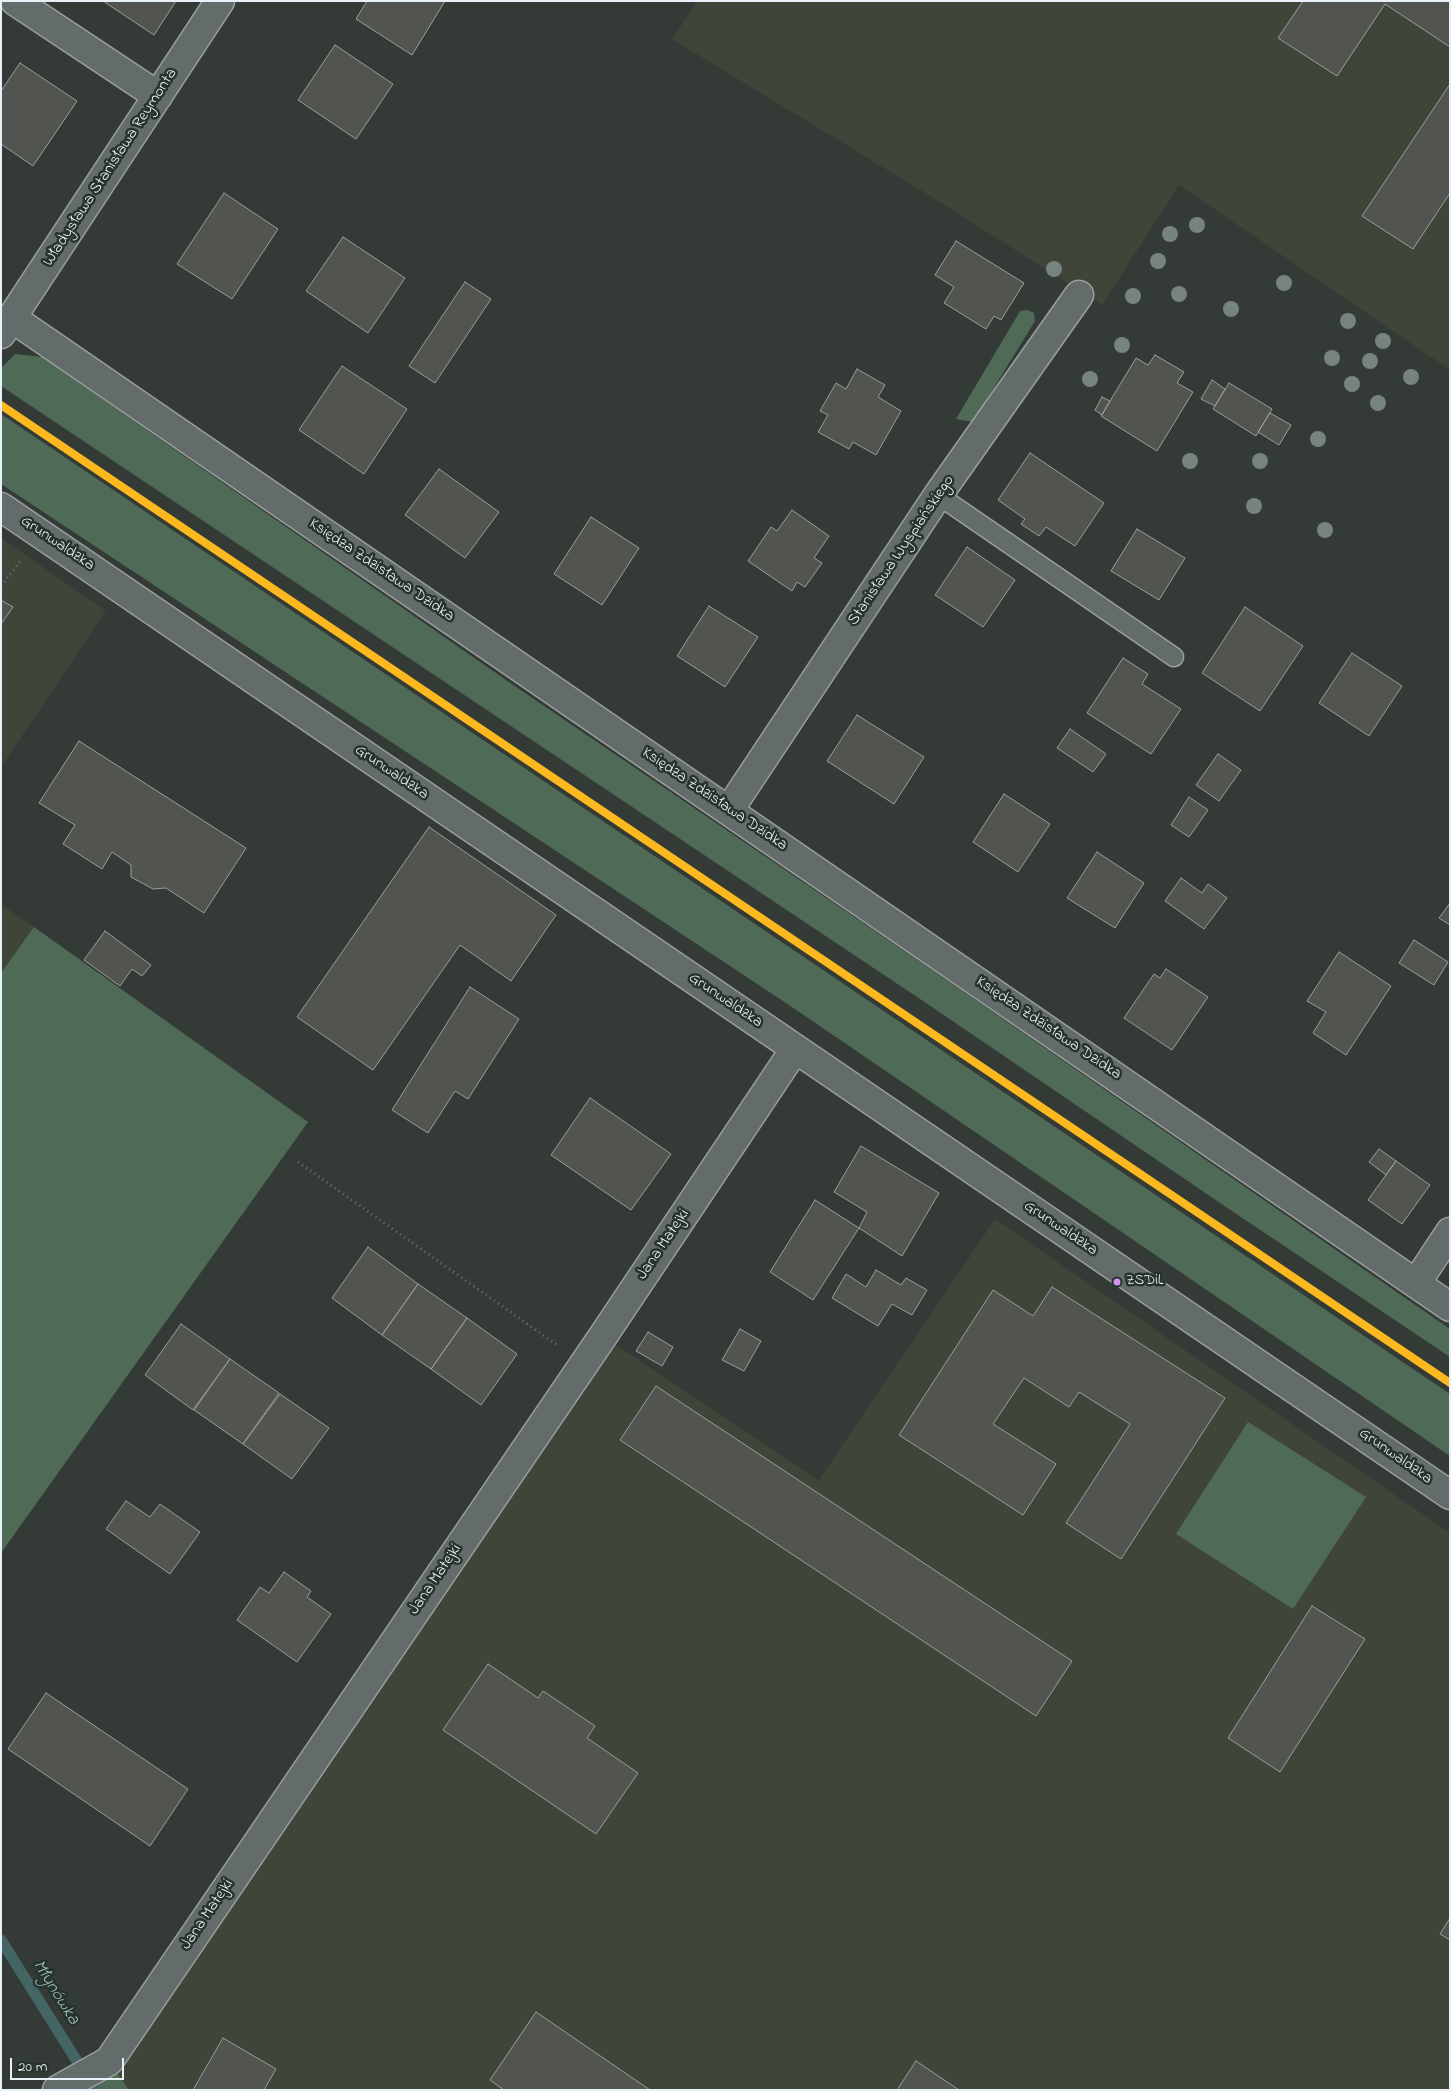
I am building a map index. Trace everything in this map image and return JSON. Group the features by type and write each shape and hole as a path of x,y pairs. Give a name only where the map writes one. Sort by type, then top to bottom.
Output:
{"street":[{"path":"16,1 158,96"},
{"name":"Władysława Stanisława Reymonta","path":"10,310 158,96 220,1"},
{"name":"Stanisława Wyspiańskiego","path":"729,810 938,495 1079,296"},
{"name":"Księdza Zdzisława Dzidka","path":"10,310 729,810 1450,1306"},
{"name":"Grunwaldzka","path":"1,507 1450,1495"},
{"name":"Jana Matejki","path":"57,2090 109,2061 584,1364 795,1049"},
{"path":"1417,1282 1450,1232"}],"lane":[{"path":"938,495 1174,657"}],"path":[{"path":"298,1162 584,1364"}],"shaded area":[{"path":"698,1 1450,1 1450,370 1179,185 1102,305 935,199 672,39"},
{"path":"1,538 106,611 1,767"},
{"path":"1,904 34,927 1,973"},
{"path":"995,1219 1450,1533 1450,2090 129,2090 109,2061 603,1336 819,1480"}],"green space":[{"path":"1027,310 1034,313 1035,321 973,422 956,419 1020,311"},
{"path":"15,354 42,357 506,680 938,974 1450,1329 1450,1357 929,1005 1,386 1,368"},
{"path":"1,414 1450,1394 1450,1456 789,1005 1,484"},
{"path":"34,927 308,1122 1,1553 1,973"},
{"path":"1248,1422 1366,1497 1293,1609 1176,1534"},
{"path":"109,2061 129,2090 57,2090"}],"building":[{"path":"103,1 176,1 154,35"},
{"path":"367,1 445,1 412,55 356,19"},
{"path":"1303,1 1450,1 1450,47 1385,4 1337,76 1278,38"},
{"path":"335,45 393,84 356,139 298,100"},
{"path":"20,63 77,101 33,166 1,144 1,91"},
{"path":"1450,84 1450,193 1413,249 1362,216"},
{"path":"224,193 278,229 232,299 177,264"},
{"path":"343,237 405,278 368,333 306,291"},
{"path":"956,241 1024,283 1001,320 994,316 986,329 944,303 954,287 935,275"},
{"path":"465,282 491,299 435,383 409,366"},
{"path":"1155,355 1184,372 1177,383 1193,392 1157,451 1101,416 1136,358 1148,365"},
{"path":"342,366 407,409 364,474 299,430"},
{"path":"857,369 885,385 878,397 901,411 876,455 853,442 849,449 818,432 828,415 820,411 836,383 846,389"},
{"path":"1212,380 1225,389 1215,406 1201,399"},
{"path":"1229,383 1272,409 1256,436 1213,409"},
{"path":"1102,397 1110,401 1102,415 1095,410"},
{"path":"1270,413 1291,425 1279,445 1258,432"},
{"path":"1030,453 1104,503 1075,546 1046,527 1039,536 1021,524 1025,519 998,500"},
{"path":"439,469 499,512 465,558 405,515"},
{"path":"792,510 829,536 814,558 822,563 805,587 797,582 792,591 748,561 771,527 777,531"},
{"path":"591,517 639,548 602,605 554,574"},
{"path":"1137,529 1185,558 1159,600 1111,571"},
{"path":"967,547 1015,580 983,627 935,595"},
{"path":"1,600 13,607 1,624"},
{"path":"709,606 758,637 725,687 677,656"},
{"path":"1245,607 1303,646 1260,711 1202,673"},
{"path":"1352,653 1402,686 1369,736 1319,703"},
{"path":"1123,658 1148,674 1142,684 1181,709 1151,754 1087,713"},
{"path":"857,715 924,757 894,804 827,761"},
{"path":"1070,729 1106,754 1093,772 1057,748"},
{"path":"79,741 246,848 204,913 166,888 153,889 131,877 131,865 112,852 102,869 63,844 75,825 39,803"},
{"path":"1218,754 1241,770 1219,801 1196,785"},
{"path":"1004,794 1050,824 1018,872 973,842"},
{"path":"1189,797 1208,810 1189,837 1171,825"},
{"path":"429,827 556,915 511,981 460,945 373,1070 297,1017"},
{"path":"1097,852 1144,883 1115,928 1067,898"},
{"path":"1181,878 1202,893 1208,884 1227,898 1204,929 1165,901"},
{"path":"1450,903 1450,925 1439,918"},
{"path":"105,931 151,965 142,976 132,969 120,986 84,960"},
{"path":"1414,940 1448,962 1434,985 1399,963"},
{"path":"1339,952 1391,986 1346,1055 1313,1033 1326,1012 1307,1001"},
{"path":"1166,969 1208,997 1172,1050 1124,1018 1154,974 1160,978"},
{"path":"470,987 519,1019 468,1099 455,1091 428,1133 392,1110"},
{"path":"590,1098 671,1154 631,1210 551,1155"},
{"path":"861,1146 939,1193 902,1256 859,1228 867,1212 834,1192"},
{"path":"1379,1149 1396,1161 1386,1175 1369,1162"},
{"path":"1396,1161 1430,1185 1402,1224 1368,1200"},
{"path":"815,1200 859,1228 813,1300 770,1272"},
{"path":"368,1247 418,1284 382,1335 332,1298"},
{"path":"876,1270 901,1285 906,1278 927,1290 912,1315 892,1304 878,1326 832,1298 846,1274 866,1287"},
{"path":"418,1284 467,1318 431,1369 382,1335"},
{"path":"1052,1287 1225,1398 1121,1559 1066,1523 1130,1424 1079,1392 1069,1407 1024,1378 993,1424 1056,1464 1023,1515 899,1435 993,1290 1033,1316"},
{"path":"467,1318 517,1354 481,1405 431,1369"},
{"path":"181,1324 230,1359 193,1410 145,1375"},
{"path":"740,1329 761,1341 744,1371 722,1360"},
{"path":"648,1332 673,1347 662,1366 636,1351"},
{"path":"230,1359 279,1393 243,1444 194,1410"},
{"path":"656,1386 1072,1661 1036,1716 620,1440"},
{"path":"280,1394 329,1428 292,1479 243,1444"},
{"path":"126,1501 150,1517 160,1504 200,1532 170,1574 106,1529"},
{"path":"284,1572 311,1591 307,1597 331,1614 297,1662 237,1620 260,1587 269,1593"},
{"path":"1312,1606 1365,1639 1280,1772 1228,1738"},
{"path":"488,1664 538,1698 543,1691 595,1726 587,1738 638,1773 596,1834 443,1730"},
{"path":"46,1693 188,1789 150,1846 8,1749"},
{"path":"1450,1918 1450,1940 1440,1934"},
{"path":"536,2012 650,2090 504,2090 490,2080"},
{"path":"223,2038 276,2069 264,2090 193,2090"},
{"path":"916,2061 959,2090 897,2090"}],"waterway":[{"name":"Młynówka","path":"1,1940 95,2090"}],"transit line":[{"path":"1,405 1450,1383"}],"place":[{"name":"ZSDiL","path":"1117,1282"}]}
